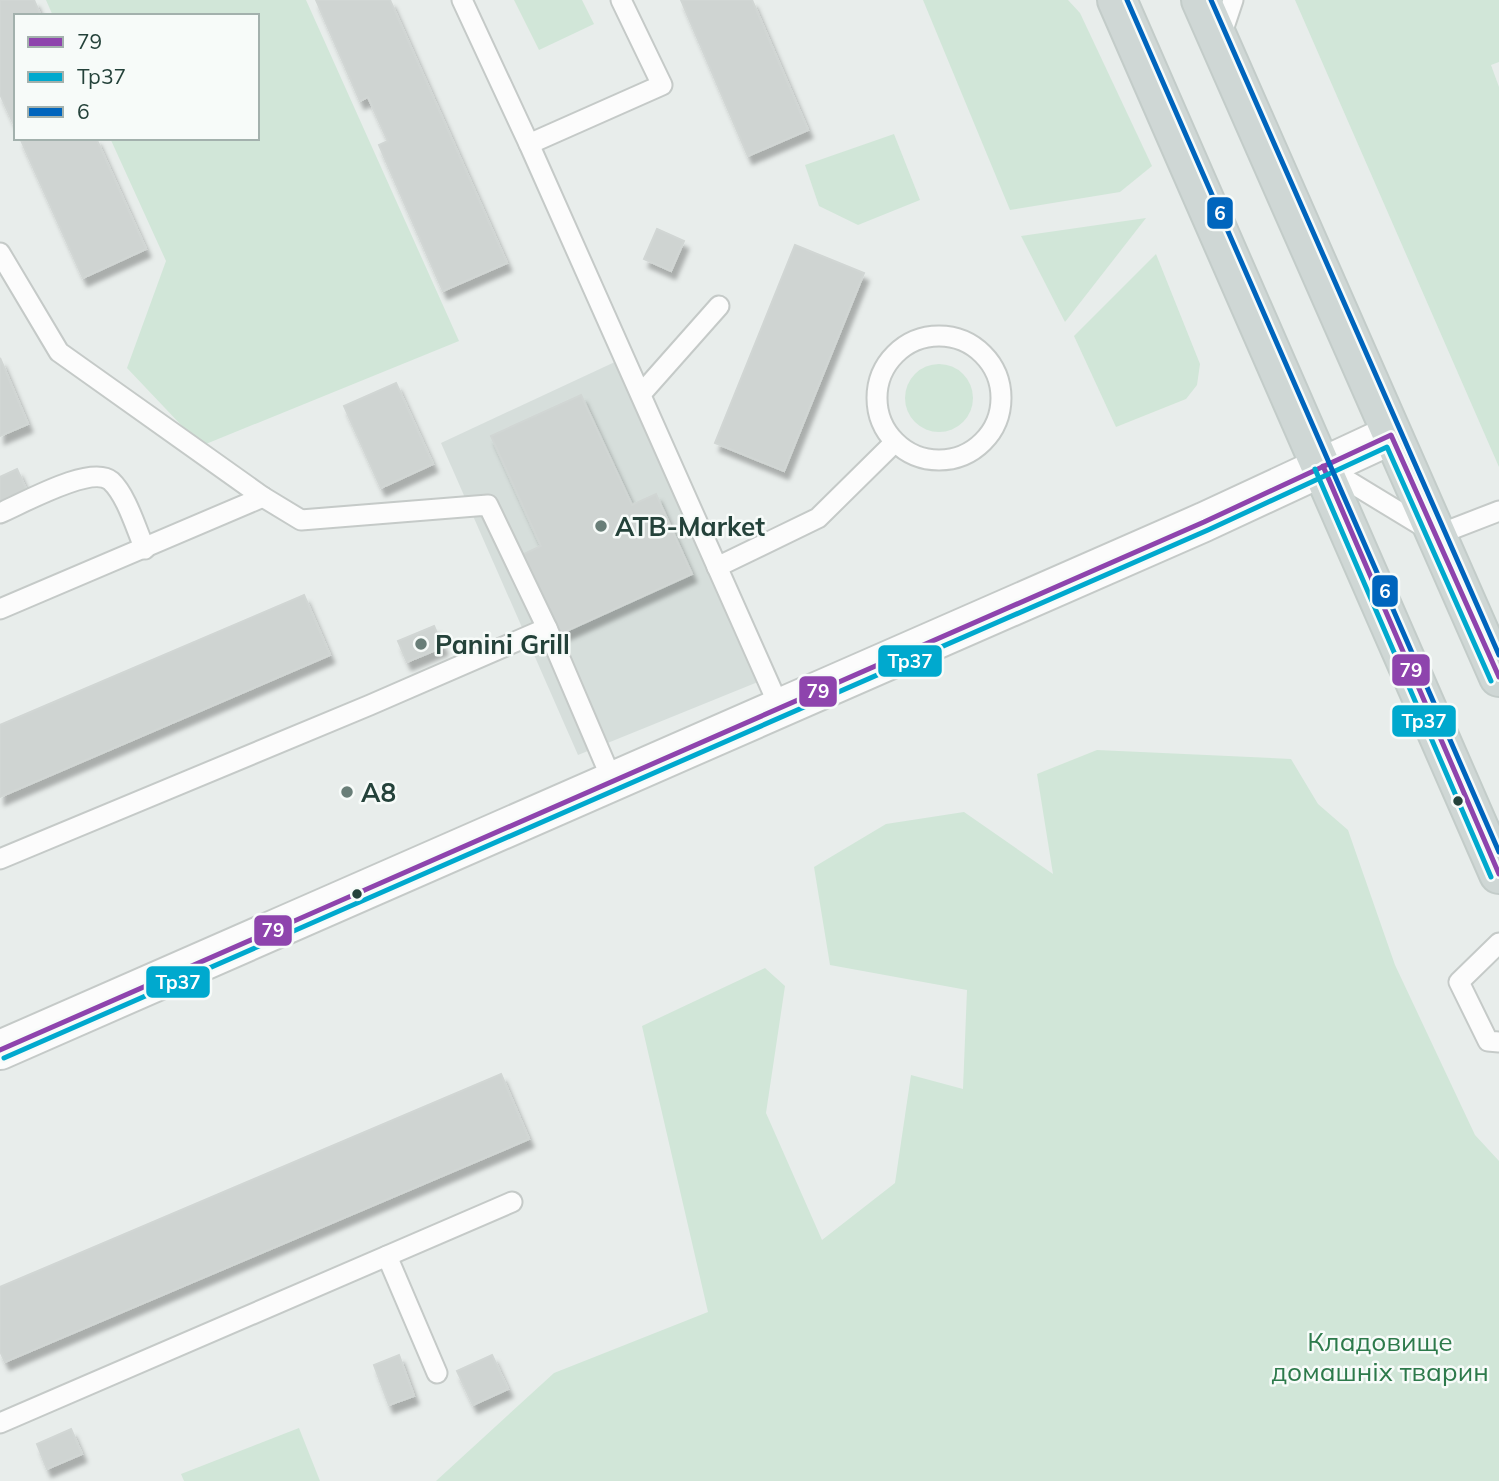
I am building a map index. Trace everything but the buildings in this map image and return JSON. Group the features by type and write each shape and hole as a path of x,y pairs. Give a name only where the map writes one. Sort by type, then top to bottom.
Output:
{"main road":[{"path":"1117,0 1323,466 1499,874"},
{"path":"1201,0 1499,677"}],"street":[{"path":"0,1050 779,706 1204,522 1391,435"}],"lane":[{"path":"461,0 530,144 779,706"},
{"path":"530,144 662,85 621,0"},
{"path":"1219,40 1233,0"},
{"path":"0,254 59,352 263,498 301,520 488,505 547,628 612,780"},
{"path":"640,394 719,306"},
{"path":"939,335 960,339 978,348 992,364 1001,383 1002,405 996,424 985,440 970,453 950,460 930,460 911,454 895,442 883,425 878,394 886,364 900,348 919,339 939,335"},
{"path":"717,566 818,518 895,442"},
{"path":"1323,466 1437,535 1499,511"},
{"path":"0,513 79,478 96,475 109,479 117,489 145,549"},
{"path":"0,609 263,498"},
{"path":"0,859 547,628"},
{"path":"1499,943 1459,982 1488,1041 1499,1042"},
{"path":"0,1423 512,1202"},
{"path":"387,1256 437,1373"}],"shaded area":[{"path":"632,354 775,675 578,755 441,443"}],"green space":[{"path":"46,0 306,0 459,341 201,446 127,368 166,261 111,140 259,140 259,14 52,14"},
{"path":"514,0 582,0 594,24 539,50"},
{"path":"923,0 1068,0 1080,13 1152,166 1120,192 1010,210"},
{"path":"1295,0 1499,0 1499,62 1491,65 1499,87 1499,467"},
{"path":"894,134 920,200 858,225 819,206 805,165"},
{"path":"1146,218 1065,322 1021,236"},
{"path":"1156,254 1200,364 1197,385 1186,399 1116,427 1074,336"},
{"path":"932,364 946,364 958,369 968,379 973,398 968,417 958,427 946,432 932,432 920,427 910,417 905,405 905,391 910,379 920,369"},
{"name":"Кладовище домашніх тварин","path":"1097,750 1291,759 1318,804 1348,830 1395,965 1475,1135 1499,1161 1499,1481 436,1481 554,1373 708,1312 642,1026 765,968 785,986 766,1113 822,1240 895,1183 911,1075 963,1089 967,990 830,965 814,867 886,824 964,812 1053,874 1037,774"},
{"path":"299,1428 320,1481 184,1481 181,1474"}],"transit line":[{"name":"6","path":"1127,0 1499,852"},
{"name":"6","path":"1211,0 1499,655"},
{"name":"79","path":"0,1050 1204,522 1391,435 1499,677"},
{"name":"Тр37","path":"4,1058 1208,530 1387,447 1491,681"},
{"name":"79","path":"1323,466 1499,874"},
{"name":"Тр37","path":"1315,469 1491,877"}],"place":[{"name":"ATB-Market","path":"601,526"},
{"name":"Panini Grill","path":"421,644"},
{"name":"А8","path":"347,792"}]}
